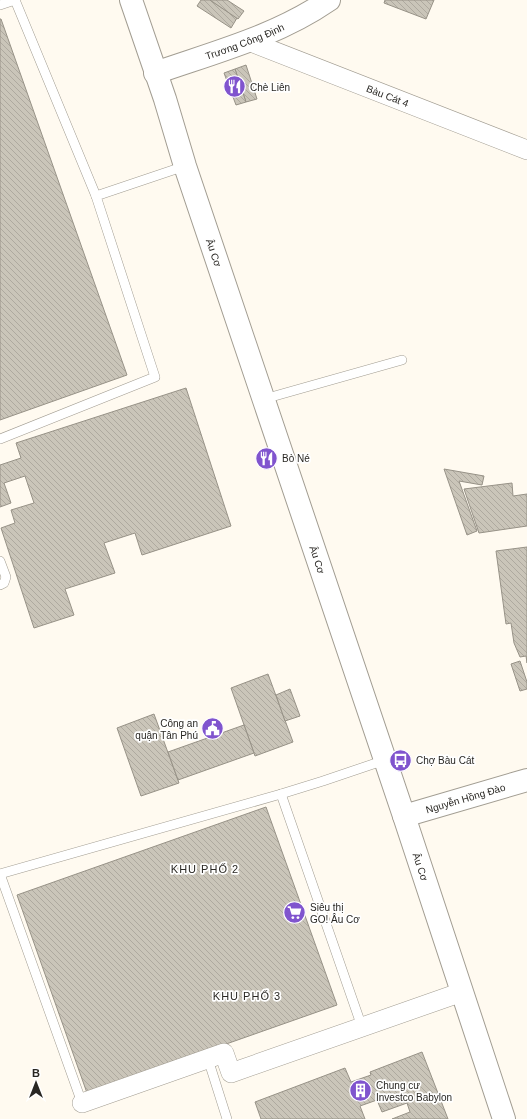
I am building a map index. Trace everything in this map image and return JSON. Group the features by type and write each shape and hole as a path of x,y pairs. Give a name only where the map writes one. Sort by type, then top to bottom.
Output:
{"main road":[{"name":"Âu Cơ","path":"131,0 156,72 185,166 404,816 504,1119"},
{"name":"Trương Công Định","path":"156,72 248,41 279,28 330,0"},
{"name":"Nguyễn Hồng Đào","path":"404,816 527,780"}],"street":[{"name":"Bàu Cát 4","path":"248,41 527,150"},
{"path":"82,1103 224,1053 231,1073 462,992"}],"lane":[{"path":"0,5 15,0 96,196 155,377 0,439"},
{"path":"96,196 185,166"},
{"path":"264,399 402,360"},
{"path":"0,561 6,577 4,583 0,585"},
{"path":"82,1103 0,874 281,794 385,760"},
{"path":"281,794 362,1027"},
{"path":"208,1059 227,1119"}],"building":[{"path":"201,0 210,0 237,18 231,28 197,6"},
{"path":"210,0 227,0 244,11 238,19"},
{"path":"385,0 434,0 426,19 384,3"},
{"path":"0,19 127,375 0,420"},
{"path":"246,65 257,99 246,102 235,69"},
{"name":"Chè Liên","path":"235,69 246,102 236,105 224,73"},
{"path":"186,388 231,526 142,555 135,533 104,543 115,573 65,589 74,615 34,628 1,528 15,523 11,510 34,503 25,476 4,483 11,503 0,507 0,465 21,458 16,443"},
{"path":"444,469 484,476 482,485 459,481 477,531 467,535"},
{"path":"512,483 513,496 527,494 527,526 479,533 464,489"},
{"path":"527,547 527,663 526,656 520,657 514,643 511,623 506,624 496,551"},
{"path":"520,661 527,682 527,689 520,691 511,664"},
{"path":"268,674 293,742 255,756 231,688"},
{"path":"290,689 300,716 285,721 276,695"},
{"path":"154,714 179,783 141,796 117,728"},
{"path":"244,725 254,753 178,780 168,752"},
{"path":"266,807 337,1005 87,1093 17,895"},
{"name":"Chung cư Investco Babylon","path":"422,1052 448,1119 392,1119 410,1112 407,1103 382,1112 377,1100 360,1106 365,1119 261,1119 255,1102 345,1068 351,1082 371,1075 370,1072"}],"place":[{"name":"Chè Liên","path":"235,87"},
{"name":"Bò Né","path":"267,458"},
{"name":"Công an quận Tân Phú","path":"213,729"},
{"name":"Chợ Bàu Cát","path":"401,760"},
{"name":"Siêu thị GO! Âu Cơ","path":"295,913"},
{"name":"Chung cư Investco Babylon","path":"360,1091"}],"district":[{"name":"KHU PHỐ 2","path":"205,869"},
{"name":"KHU PHỐ 3","path":"247,996"}]}
